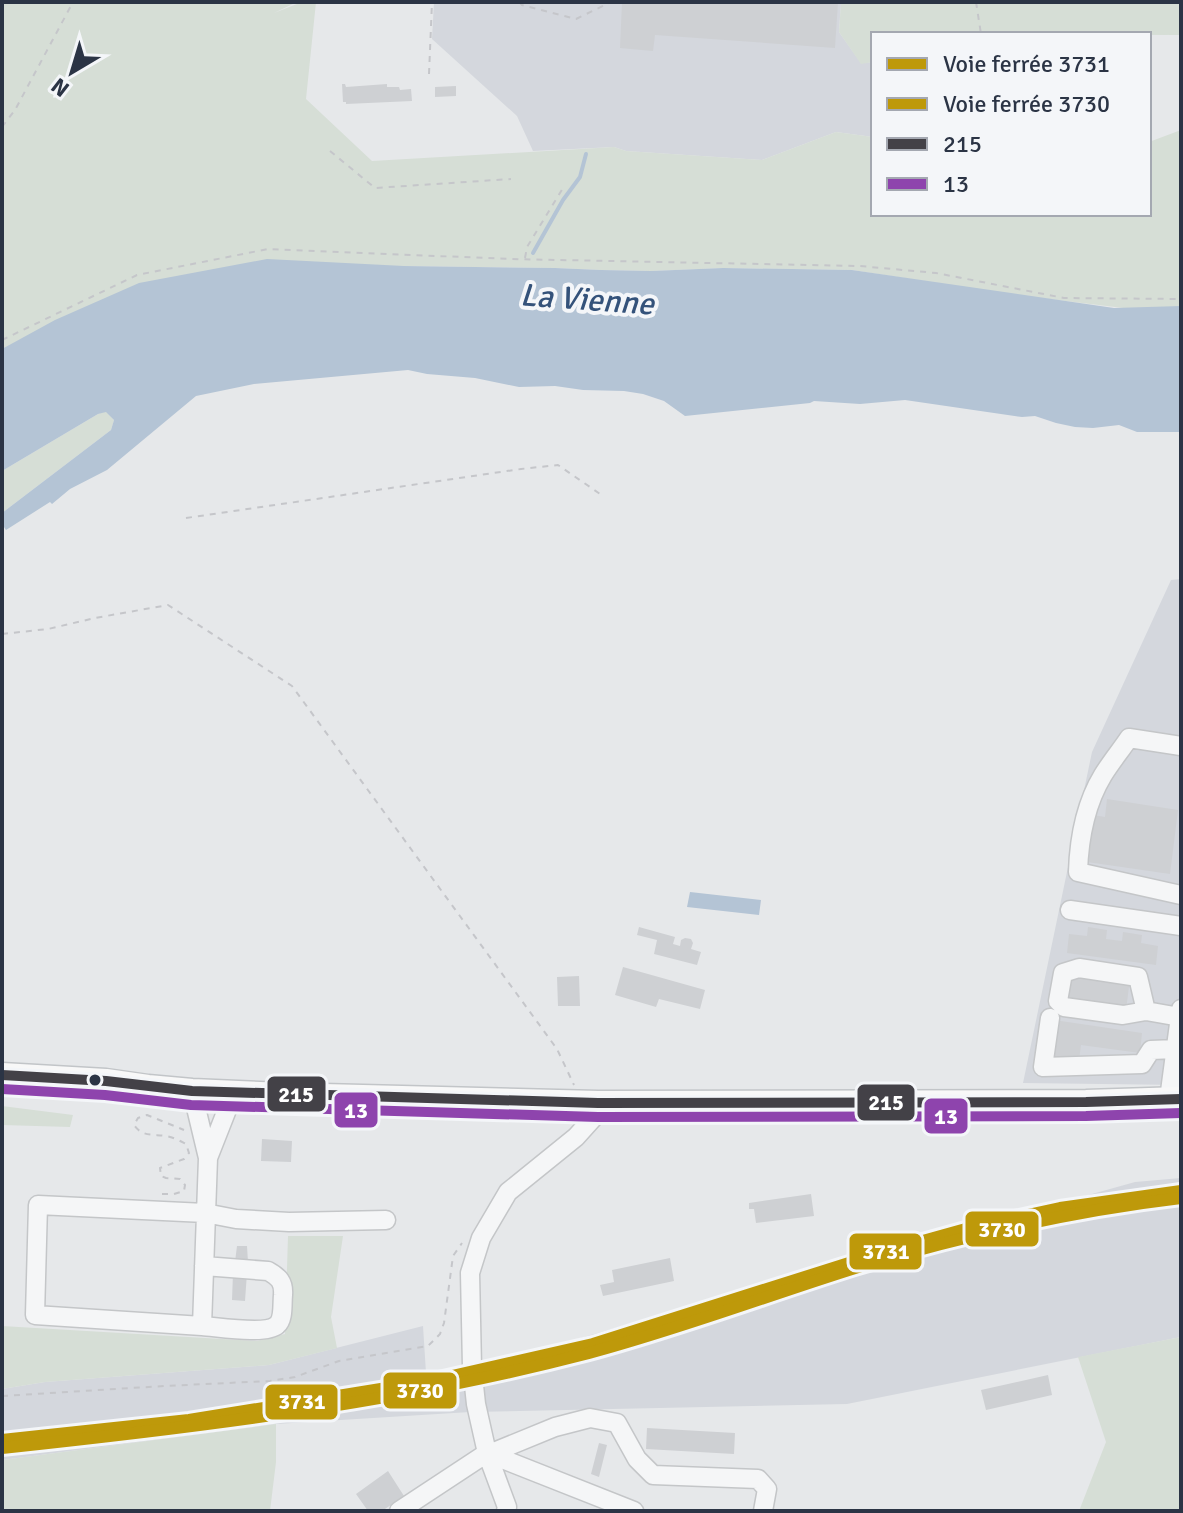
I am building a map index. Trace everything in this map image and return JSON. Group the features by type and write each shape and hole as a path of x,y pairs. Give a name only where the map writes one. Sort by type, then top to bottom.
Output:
{"main road":[{"path":"2,1075 234,1092 1086,1102 1175,1099"}],"street":[{"path":"1181,746 1129,738 1103,776 1087,813 1079,848 1078,872 1181,895"},
{"path":"1070,910 1181,926"},
{"path":"1146,1011 1138,977 1079,968 1063,973 1058,1001 1064,1007 1123,1015 1146,1011 1180,1013 1175,1099"},
{"path":"1050,1018 1043,1067 1142,1064 1151,1050 1176,1049"},
{"path":"192,1091 208,1158 202,1326"},
{"path":"208,1158 234,1092"},
{"path":"506,1511 476,1404 470,1273 481,1238 508,1192 576,1137 594,1117 588,1098"},
{"path":"204,1266 268,1271 277,1275 284,1287 281,1319 277,1325 266,1330 35,1315 38,1205 205,1213 236,1219 289,1222 386,1220"},
{"path":"399,1511 488,1453 555,1427 590,1418 617,1423 637,1459 653,1475 758,1479 767,1489 763,1511"},
{"path":"488,1453 634,1511"}],"path":[{"path":"2,127 15,110 73,2"},
{"path":"429,74 432,2"},
{"path":"519,2 576,19 611,2"},
{"path":"976,2 981,32"},
{"path":"330,151 375,188 511,179"},
{"path":"524,259 527,247 563,188"},
{"path":"2,340 137,275 268,249 524,259 860,266 936,273 1064,298 1181,299"},
{"path":"186,518 558,465 603,496"},
{"path":"2,634 48,629 168,605 292,686 557,1049 588,1098"},
{"path":"155,1194 184,1191 185,1185 180,1179 161,1176 160,1168 184,1159 189,1153 186,1144 170,1137 138,1131 134,1125 138,1118 147,1115 181,1130 195,1130"},
{"path":"2,1396 270,1381 295,1377 339,1361 428,1346 440,1334 444,1323 453,1256 465,1238 481,1238"}],"shaded area":[{"path":"2,2 297,2 274,13 302,2 316,2 306,99 372,161 614,147 626,151 762,160 836,132 871,137 871,216 1151,216 1151,141 1181,130 1181,315 1016,295 852,270 723,268 651,271 404,266 2,350"},
{"path":"434,2 841,2 839,32 861,63 871,62 871,137 836,132 762,160 626,151 614,147 533,151 517,116 432,39"},
{"path":"841,2 1181,2 1181,35 1151,35 1151,32 871,32 871,62 861,64 839,32"},
{"path":"106,411 114,420 111,430 2,513 2,471"},
{"path":"1181,579 1181,1085 1023,1083 1092,752 1171,580"},
{"path":"2,1106 73,1115 70,1127 2,1125"},
{"path":"1181,1178 1181,1337 847,1404 470,1412 276,1424 2,1460 2,1389 45,1382 269,1365 423,1326 426,1373 488,1365 1135,1182"},
{"path":"288,1236 343,1236 331,1317 337,1348 269,1365 45,1382 2,1389 2,1326 257,1341 285,1334"},
{"path":"1181,1337 1181,1511 1079,1511 1106,1442 1078,1357"},
{"path":"276,1424 276,1462 270,1511 2,1511 2,1460"}],"water":[{"name":"La Vienne","path":"267,259 404,266 651,271 723,268 852,270 1114,308 1181,306 1181,432 1137,432 1119,425 1075,427 1035,416 1022,417 905,400 860,404 814,401 685,416 664,401 643,394 555,386 519,387 408,370 254,384 196,396 107,470 70,489 52,504 50,502 6,530 2,524 2,513 111,430 114,420 106,412 98,414 2,471 2,349 55,320 139,283"},
{"path":"690,892 761,900 759,915 687,907"}],"building":[{"path":"622,2 838,2 835,48 655,35 653,51 620,48"},
{"path":"342,84 346,87 387,84 387,87 399,87 400,90 411,89 412,101 346,104 343,102"},
{"path":"456,86 456,96 435,97 435,87"},
{"path":"1107,799 1178,810 1170,874 1087,862 1093,815 1105,817"},
{"path":"639,927 675,937 673,944 680,946 681,940 691,939 691,949 701,952 697,965 654,954 657,940 637,935"},
{"path":"1088,927 1107,930 1106,939 1122,941 1123,932 1142,935 1141,943 1158,946 1156,965 1067,953 1069,934 1087,936"},
{"path":"623,967 705,990 700,1009 659,999 656,1007 615,995"},
{"path":"1071,971 1130,979 1126,1010 1066,1003"},
{"path":"579,976 580,1006 558,1006 557,977"},
{"path":"1054,1020 1142,1033 1140,1053 1081,1045 1079,1060 1049,1056"},
{"path":"262,1139 292,1141 291,1162 261,1161"},
{"path":"811,1194 814,1216 756,1223 754,1209 749,1209 749,1203"},
{"path":"237,1246 247,1246 248,1262 235,1262"},
{"path":"670,1258 674,1281 603,1296 600,1285 614,1282 612,1270"},
{"path":"233,1273 247,1273 245,1301 232,1300"},
{"path":"1048,1375 1052,1395 986,1410 981,1390"},
{"path":"647,1428 735,1433 734,1454 646,1449"},
{"path":"599,1443 607,1445 599,1477 591,1474"},
{"path":"388,1471 404,1496 382,1511 368,1511 356,1494"}],"waterway":[{"path":"533,253 580,177 586,154"}],"rail line":[{"name":"3731","path":"2,1440 189,1420 430,1381 593,1344 973,1227 1060,1208 1181,1191"},
{"name":"3730","path":"2,1448 297,1411 517,1371 623,1344 935,1245 1057,1217 1181,1198"}],"transit line":[{"name":"215","path":"2,1075 106,1081 192,1091 598,1103 1181,1099"},
{"name":"13","path":"2,1089 105,1095 191,1105 598,1117 1181,1113"}]}
